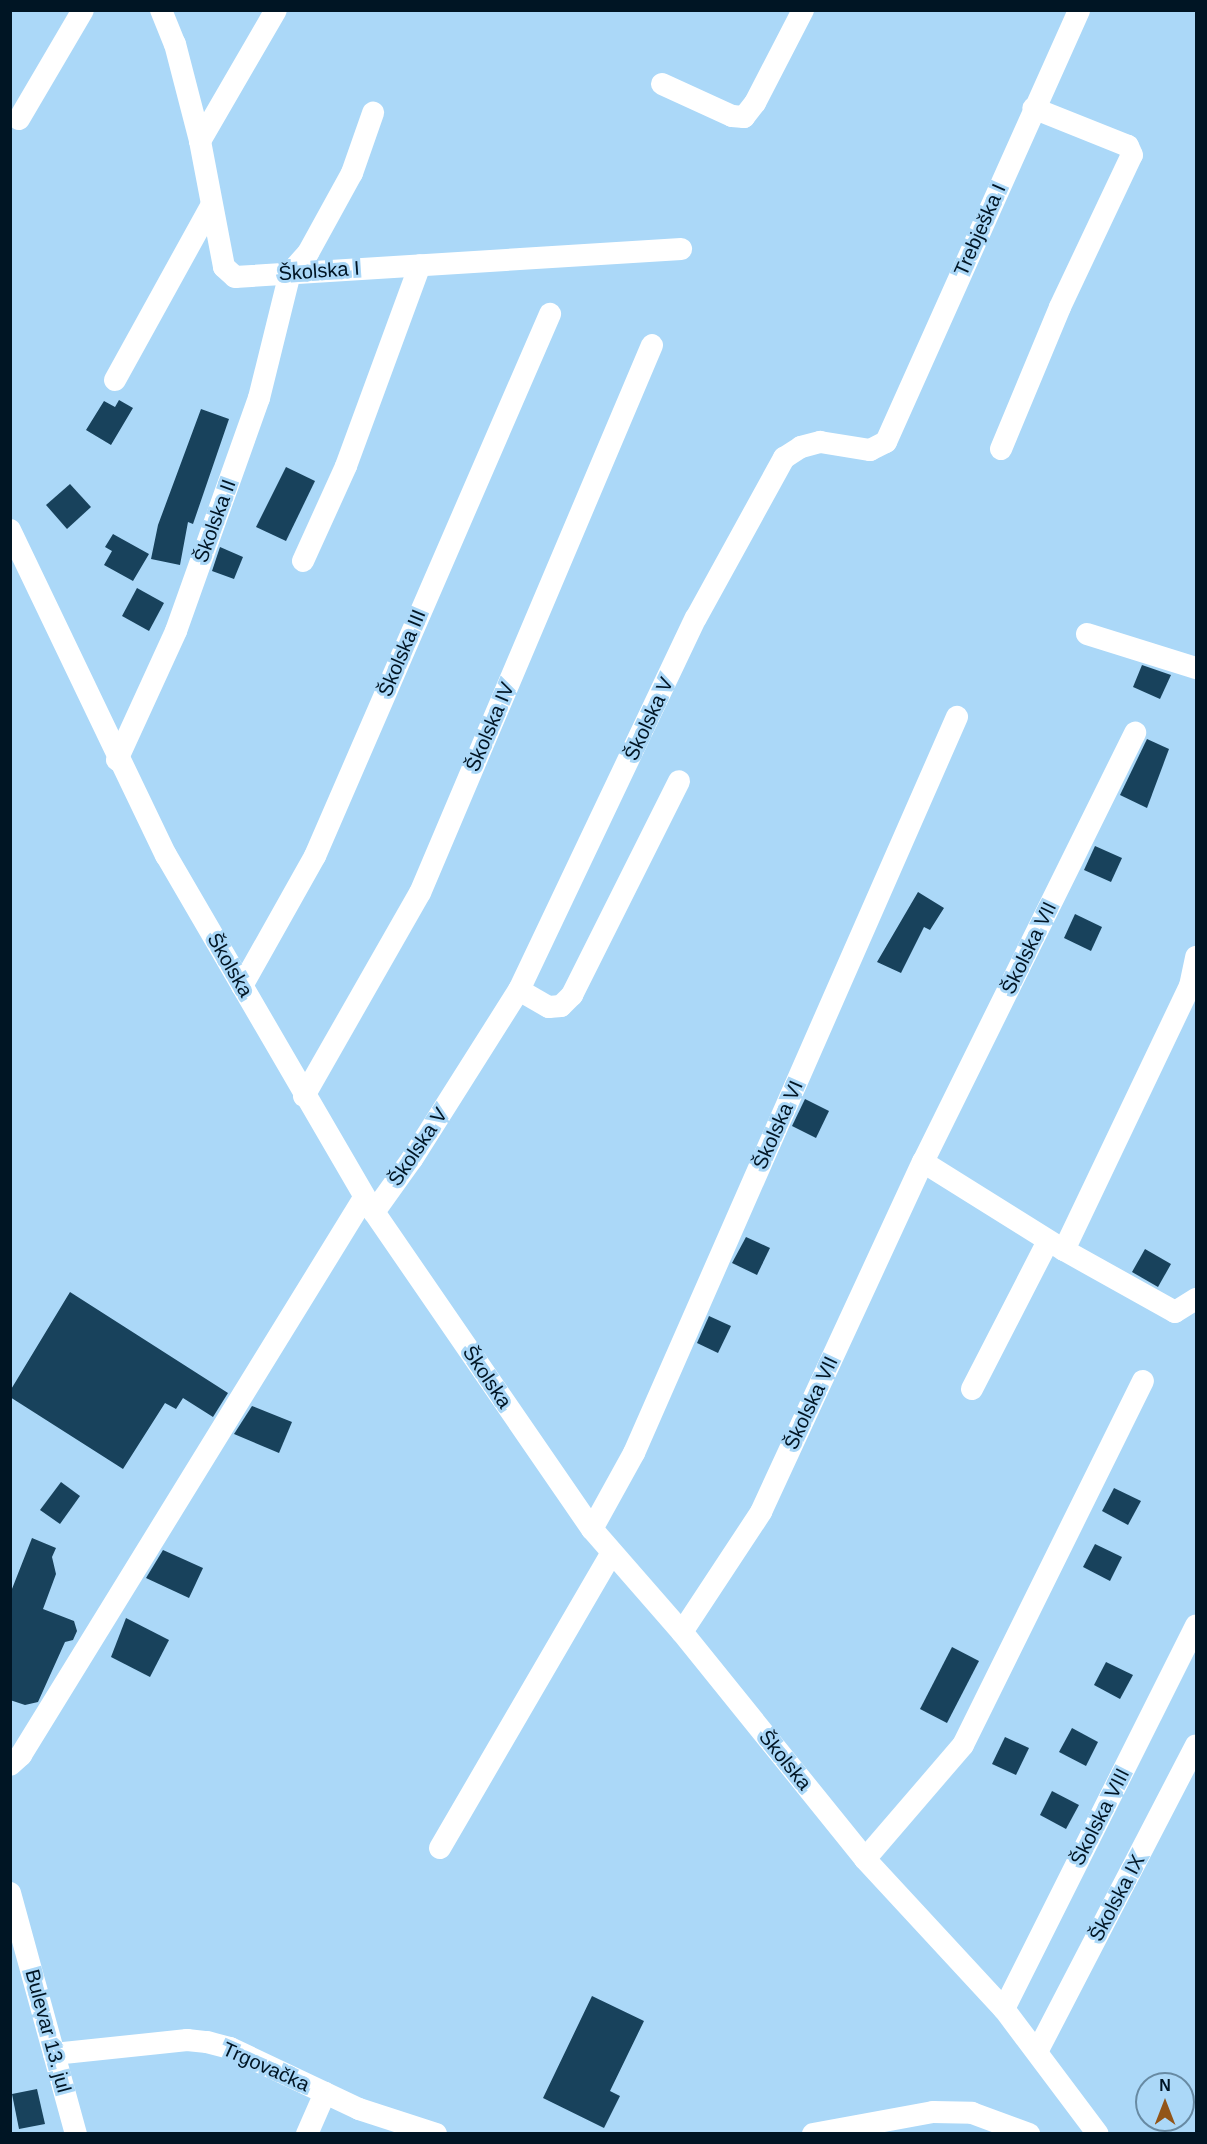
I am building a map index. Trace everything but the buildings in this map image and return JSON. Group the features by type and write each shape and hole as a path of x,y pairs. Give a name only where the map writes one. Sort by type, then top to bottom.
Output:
{"street":[{"path":"19,119 83,10"},
{"name":"Školska I","path":"161,10 175,44 200,141 224,267 229,274 235,277 681,249"},
{"path":"200,141 276,10"},
{"path":"662,84 732,116 744,117 803,10"},
{"name":"Trebješka I","path":"788,454 827,441 870,450 886,442 1033,108 1079,10"},
{"path":"1001,449 1060,307 1132,155 1128,146 1033,108"},
{"path":"290,273 308,254 352,173 373,113"},
{"path":"115,380 211,206"},
{"path":"303,561 346,466 420,265"},
{"name":"Školska II","path":"117,760 176,631 212,531 259,398 290,273"},
{"name":"Školska III","path":"242,986 315,856 550,314"},
{"name":"Školska IV","path":"304,1096 420,893 652,345"},
{"name":"Školska V","path":"10,1764 21,1755 369,1205 412,1159 519,990 696,618 788,454"},
{"name":"Školska","path":"10,530 117,760 166,855 369,1205 592,1529 682,1632 865,1859 1004,2009 1038,2050 1098,2133"},
{"path":"1087,634 1197,668"},
{"name":"Školska VI","path":"592,1529 634,1453 957,717"},
{"name":"Školska VII","path":"682,1632 761,1512 923,1162 1135,733"},
{"path":"519,990 549,1006 561,1006 572,995 679,781"},
{"path":"972,1389 1056,1245 1190,986 1197,957"},
{"path":"923,1162 1056,1245 1175,1312 1197,1299"},
{"path":"865,1859 963,1745 1143,1381"},
{"path":"440,1848 612,1553"},
{"name":"Školska VIII","path":"1004,2009 1197,1625"},
{"name":"Školska IX","path":"1038,2050 1197,1745"},
{"name":"Bulevar 13. jul","path":"10,1893 15,1931 76,2133"},
{"name":"Trgovačka","path":"54,2054 187,2040 207,2042 230,2049 359,2109 436,2133"},
{"path":"307,2133 325,2093"},
{"path":"813,2133 933,2112 972,2113 1029,2133"}]}
